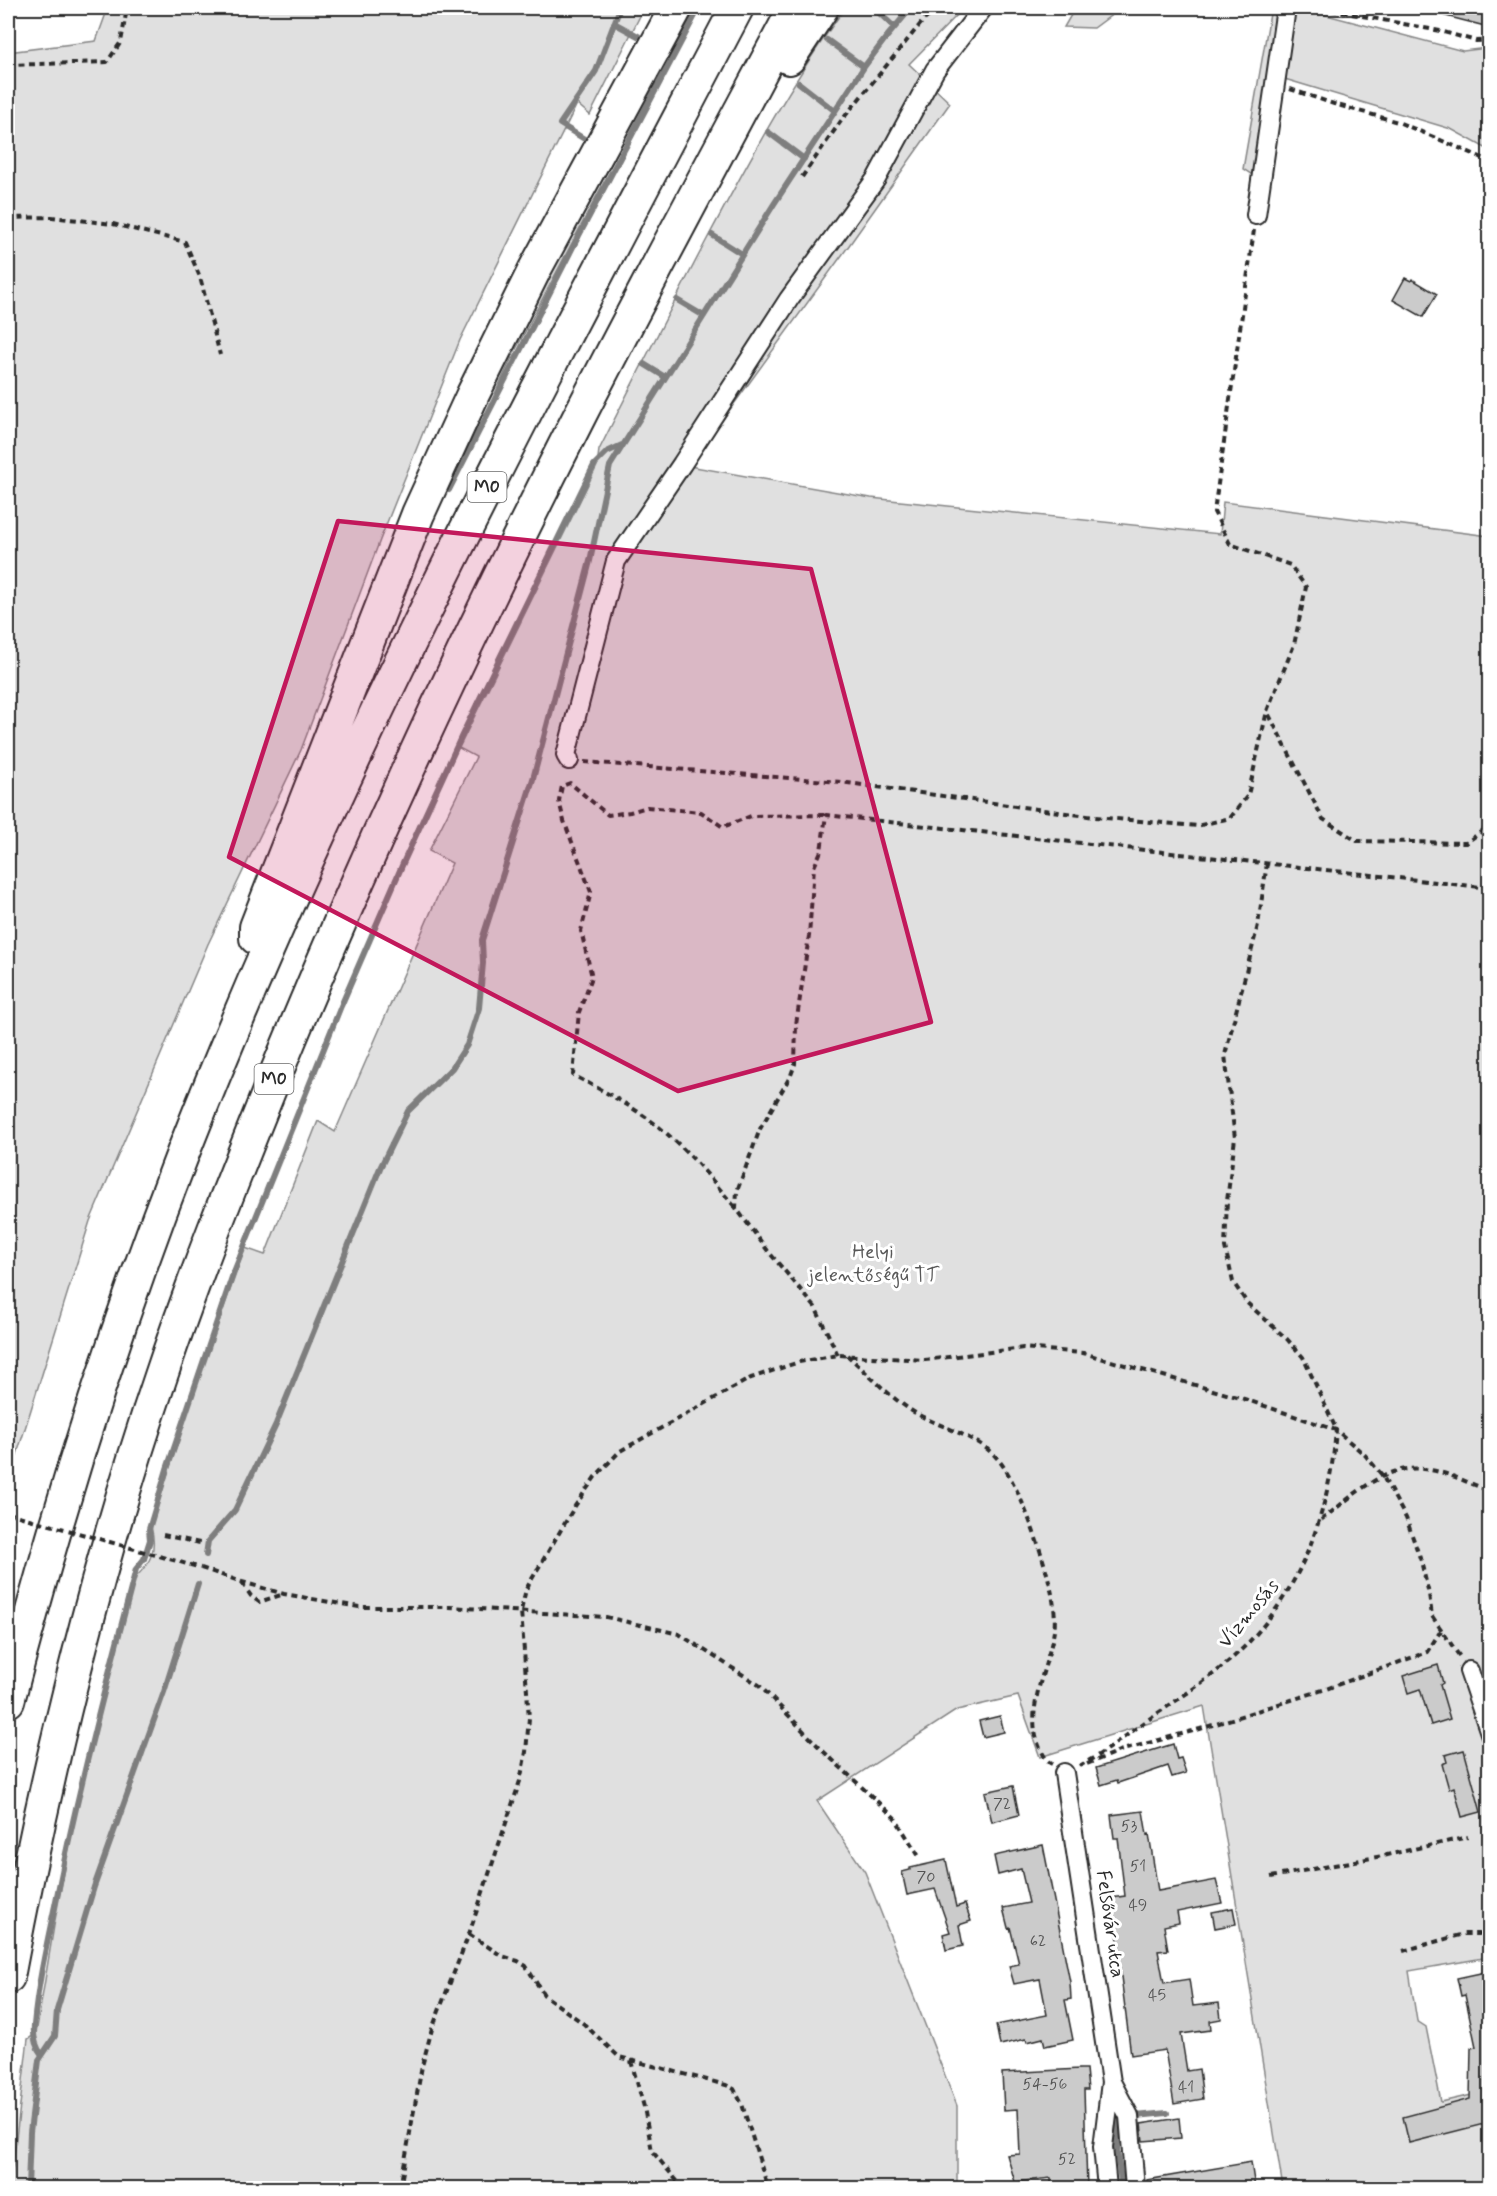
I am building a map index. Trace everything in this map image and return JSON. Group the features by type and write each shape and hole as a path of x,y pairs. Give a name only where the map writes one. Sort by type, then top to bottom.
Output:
{"highway":[{"name":"M0","path":"8,1701 69,1480 111,1348 185,1150 257,975 369,728 486,488 737,8"},
{"name":"M0","path":"8,1977 37,1825 87,1623 122,1496 201,1263 320,966 436,708 583,410 795,8"},
{"path":"676,232 822,8"},
{"path":"257,975 256,927 418,514 473,394 536,269 675,9"}],"street":[{"path":"568,760 566,755 616,561 789,299 876,179 935,70 983,8"},
{"path":"1256,215 1286,8"},
{"path":"1469,1671 1490,1733"},
{"name":"Felsővár utca","path":"1064,1773 1111,2082 1103,2147 1107,2188"},
{"name":"Felsővár utca","path":"1111,2082 1129,2116 1135,2188"}],"path":[{"path":"8,65 107,62 121,42 127,8"},
{"path":"802,177 841,121 923,21 939,8"},
{"path":"1321,8 1429,29 1476,41 1490,40"},
{"path":"1275,84 1398,122 1490,161"},
{"path":"568,760 841,782 1095,817 1197,826 1230,818 1248,795 1267,711 1294,645 1306,587 1290,565 1230,544 1214,512 1256,215"},
{"path":"8,218 52,218 113,224 185,242 200,277 220,355"},
{"path":"1267,711 1323,819 1357,841 1466,843 1490,825"},
{"path":"838,1355 815,1307 698,1164 664,1131 625,1103 573,1075 579,1011 592,977 581,931 591,892 564,821 559,801 562,786 570,783 608,815 647,807 701,813 723,827 751,816 826,815 1490,888"},
{"path":"736,1208 737,1191 760,1129 795,1064 796,1025 809,936 814,867 821,851 826,815"},
{"path":"1267,863 1258,925 1225,1055 1235,1138 1227,1202 1225,1247 1233,1282 1247,1303 1287,1339 1303,1357 1336,1430"},
{"path":"400,2188 422,2066 432,2029 469,1934 520,1781 526,1752 529,1718 521,1611 526,1589 595,1476 620,1451 751,1378 799,1362 847,1354 925,1360 1023,1348 1083,1353 1244,1399 1336,1430 1365,1455 1382,1475 1406,1518 1421,1561 1432,1616 1469,1671"},
{"path":"847,1354 912,1411 981,1445 996,1456 1009,1476 1032,1529 1053,1596 1054,1627 1041,1680 1034,1728 1038,1743 1048,1762 1064,1773 1119,1751 1200,1729 1326,1689 1427,1652 1442,1629"},
{"name":"Vízmosás","path":"1064,1773 1086,1762 1179,1698 1228,1661 1255,1635 1292,1587 1320,1520 1333,1464 1336,1430"},
{"path":"1320,1520 1382,1475 1403,1468 1423,1469 1444,1474 1490,1491"},
{"path":"8,1513 284,1594 359,1607 450,1607 606,1617 679,1634 759,1685 823,1751 895,1818 920,1858"},
{"path":"163,1535 200,1543"},
{"path":"242,1582 251,1596 259,1602 284,1594"},
{"path":"1271,1877 1382,1856 1468,1836"},
{"path":"469,1934 502,1956 526,1966 544,1995 584,2024 619,2056 630,2061 734,2088 742,2104 768,2188"},
{"path":"1403,1951 1463,1934 1490,1934"},
{"path":"630,2061 644,2107 652,2151 683,2188"}],"highlighted area":[{"path":"338,521 811,569 931,1022 678,1091 229,857"}],"green space":[{"path":"108,8 644,8 590,115 577,104 460,340 380,540 301,750 208,944 90,1221 8,1483 8,52 96,41"},
{"path":"684,8 696,8 515,351 474,439 478,422 528,316"},
{"name":"Helyi jelentőségű TT","path":"845,8 964,8 909,64 950,103 689,466 871,498 1220,534 1223,502 1489,536 1489,1957 1409,1971 1417,2021 1426,2027 1441,2102 1489,2091 1489,2188 1283,2188 1204,1706 1040,1757 1018,1696 957,1710 817,1801 865,1872 957,2106 957,2188 10,2188 28,2039 36,2034 79,1796 135,1578 152,1555 151,1526 192,1398 245,1248 265,1255 318,1121 335,1132 452,863 429,851 476,757 459,748 597,466 599,450 705,243 788,94"},
{"path":"1075,8 1121,8 1094,28 1064,27"},
{"path":"1271,8 1300,8 1463,51 1489,46 1489,150 1451,129 1278,77 1260,180 1243,169"},
{"path":"1120,2112 1131,2188 1115,2188 1112,2128 1116,2113"}],"building":[{"path":"1435,8 1490,8 1485,26 1434,13"},
{"path":"1405,278 1411,281 1412,279 1437,294 1423,317 1393,300"},
{"path":"1438,1665 1443,1683 1440,1685 1450,1719 1431,1725 1420,1689 1408,1693 1403,1676"},
{"path":"1000,1716 1004,1732 983,1737 979,1721"},
{"path":"1173,1744 1177,1759 1181,1758 1186,1773 1172,1777 1168,1766 1118,1783 1117,1780 1101,1785 1096,1768"},
{"path":"1464,1750 1481,1812 1462,1817 1454,1787 1449,1789 1442,1764 1447,1762 1445,1755"},
{"path":"1013,1786 1019,1815 992,1822 985,1792"},
{"path":"1143,1811 1158,1891 1216,1880 1222,1903 1177,1912 1179,1923 1164,1926 1168,1950 1158,1951 1164,1983 1189,1979 1193,2006 1219,2003 1221,2019 1210,2021 1211,2030 1181,2034 1187,2071 1199,2069 1203,2099 1174,2104 1165,2050 1131,2055 1117,1945 1119,1945 1111,1898 1125,1896 1118,1838 1114,1838 1111,1815"},
{"path":"1043,1845 1070,1982 1071,1999 1065,2000 1073,2040 1045,2046 1043,2038 1027,2042 1026,2039 1000,2045 996,2025 1047,2015 1040,1979 1014,1984 1009,1966 1019,1964 1003,1908 1029,1903 1021,1869 998,1875 994,1856"},
{"path":"946,1860 956,1907 965,1904 971,1921 959,1925 963,1946 946,1950 943,1934 950,1932 935,1889 907,1895 902,1872"},
{"path":"1233,1908 1236,1924 1215,1928 1212,1912"},
{"path":"1490,1971 1490,2120 1484,2124 1409,2143 1403,2117 1470,2099 1471,2048 1476,2047 1465,1995 1461,1996 1457,1978"},
{"path":"1086,2069 1088,2090 1084,2090 1087,2188 1051,2188 1051,2178 1015,2182 1007,2155 1020,2154 1018,2109 1004,2110 1002,2073"},
{"path":"1179,2118 1181,2138 1143,2141 1141,2124"},
{"path":"1251,2162 1255,2188 1147,2188 1147,2180"}],"waterway":[{"path":"586,140 560,124 596,71 620,8"},
{"path":"449,490 574,245 699,8"},
{"path":"874,8 894,27"},
{"path":"206,1555 208,1541 235,1510 276,1424 380,1168 408,1111 452,1068 467,1045 479,1008 483,963 482,940 533,779 590,561 610,466 774,204 864,67 911,8"},
{"path":"614,23 638,36"},
{"path":"827,40 864,67"},
{"path":"799,83 835,111"},
{"path":"768,132 804,159"},
{"path":"712,235 742,254"},
{"path":"677,300 704,316"},
{"path":"644,364 665,377"},
{"path":"42,2055 36,2045 34,2033 38,1991 95,1730 136,1569 144,1559 150,1540 149,1529 167,1469 233,1274 341,1006 462,735 594,465 607,452 622,445"},
{"path":"28,2188 30,2132 39,2060 55,2036 57,2010 94,1887 164,1692 198,1584"},
{"path":"1136,2116 1167,2113"},
{"path":"1122,2188 1117,2151 1117,2122 1119,2118 1125,2118"}]}
